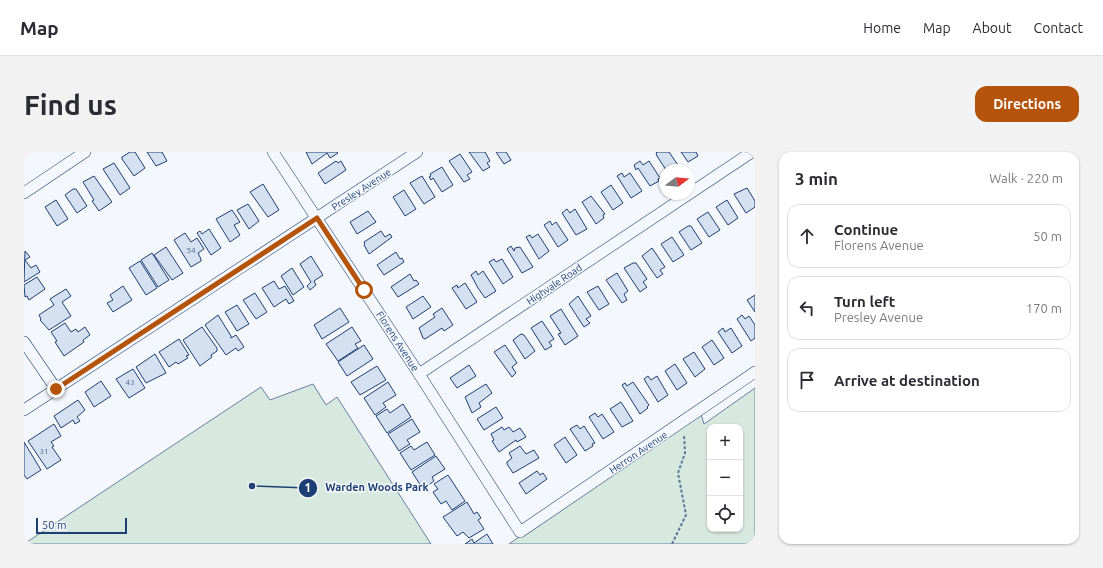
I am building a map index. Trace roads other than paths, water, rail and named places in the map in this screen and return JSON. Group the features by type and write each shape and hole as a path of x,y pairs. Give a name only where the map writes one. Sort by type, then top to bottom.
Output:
{"street":[{"path":"24,193 85,152"},
{"name":"Florens Avenue","path":"273,152 419,374 520,532"},
{"name":"Presley Avenue","path":"24,410 417,152"},
{"name":"Highvale Road","path":"695,190 752,152"},
{"name":"Highvale Road","path":"419,374 680,200"},
{"path":"24,342 56,389"},
{"name":"Herron Avenue","path":"520,532 755,372"}],"place":[{"name":"Warden Woods Park","path":"252,486"}]}
